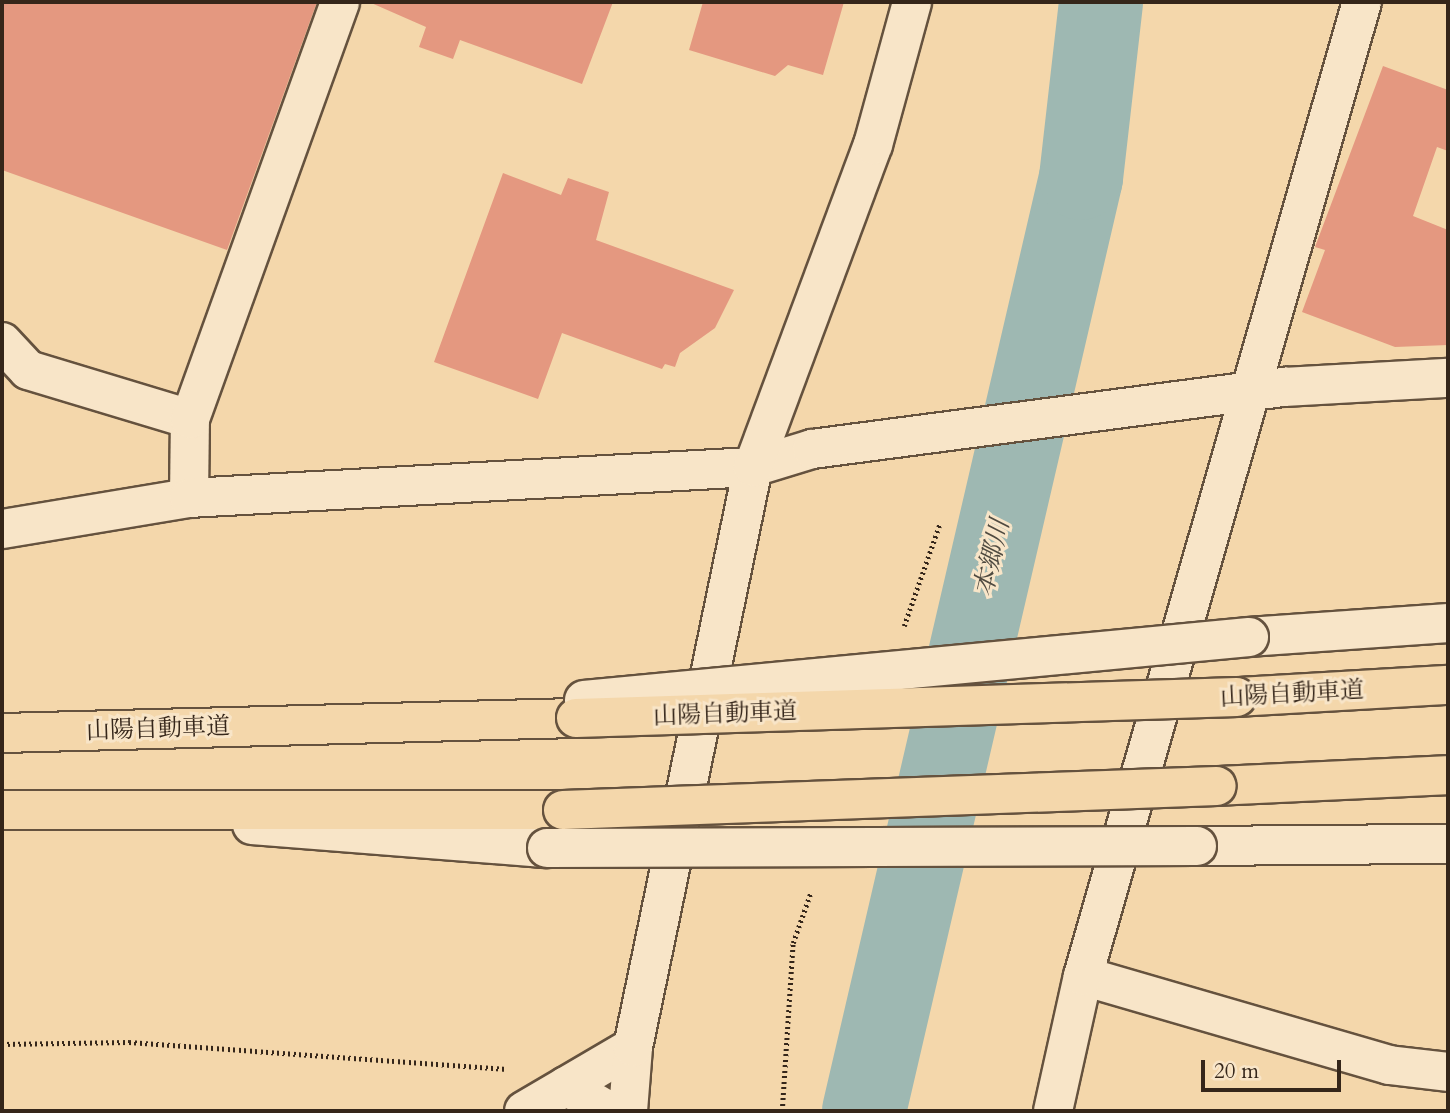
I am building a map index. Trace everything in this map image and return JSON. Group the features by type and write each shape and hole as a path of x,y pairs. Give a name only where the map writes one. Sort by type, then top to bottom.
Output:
{"highway":[{"name":"山陽自動車道","path":"2,733 342,724 580,709 1237,697 1448,685"},
{"path":"2,810 564,810 1448,775"}],"street":[{"path":"189,498 190,419 340,2"},
{"path":"628,1111 633,1047 753,467 873,145 912,2"},
{"path":"1053,1111 1083,976 1362,2"},
{"path":"2,342 28,370 190,419"},
{"path":"2,529 189,498 753,467 812,449 1250,396 1285,387 1448,378"},
{"path":"580,709 1249,637 1448,623"},
{"path":"45,809 547,848 1448,844"},
{"path":"1083,976 1390,1065 1448,1072"},
{"path":"524,1111 633,1047"},
{"path":"566,1086 609,1111"}],"path":[{"path":"2,1044 129,1042 531,1070 566,1086"}],"building":[{"path":"2,2 317,2 227,250 2,170"},
{"path":"369,2 613,2 582,84 460,40 453,59 419,47 426,27"},
{"path":"703,2 844,2 823,75 788,65 775,76 689,50"},
{"path":"1383,66 1448,90 1448,151 1437,147 1413,216 1448,230 1448,345 1395,347 1302,312 1325,250 1315,247"},
{"path":"503,173 561,195 568,178 609,192 596,240 734,290 715,328 680,353 675,367 665,364 662,369 562,333 538,399 434,362"}],"waterway":[{"name":"本郷川","path":"864,1111 1081,178 1101,2"}]}
